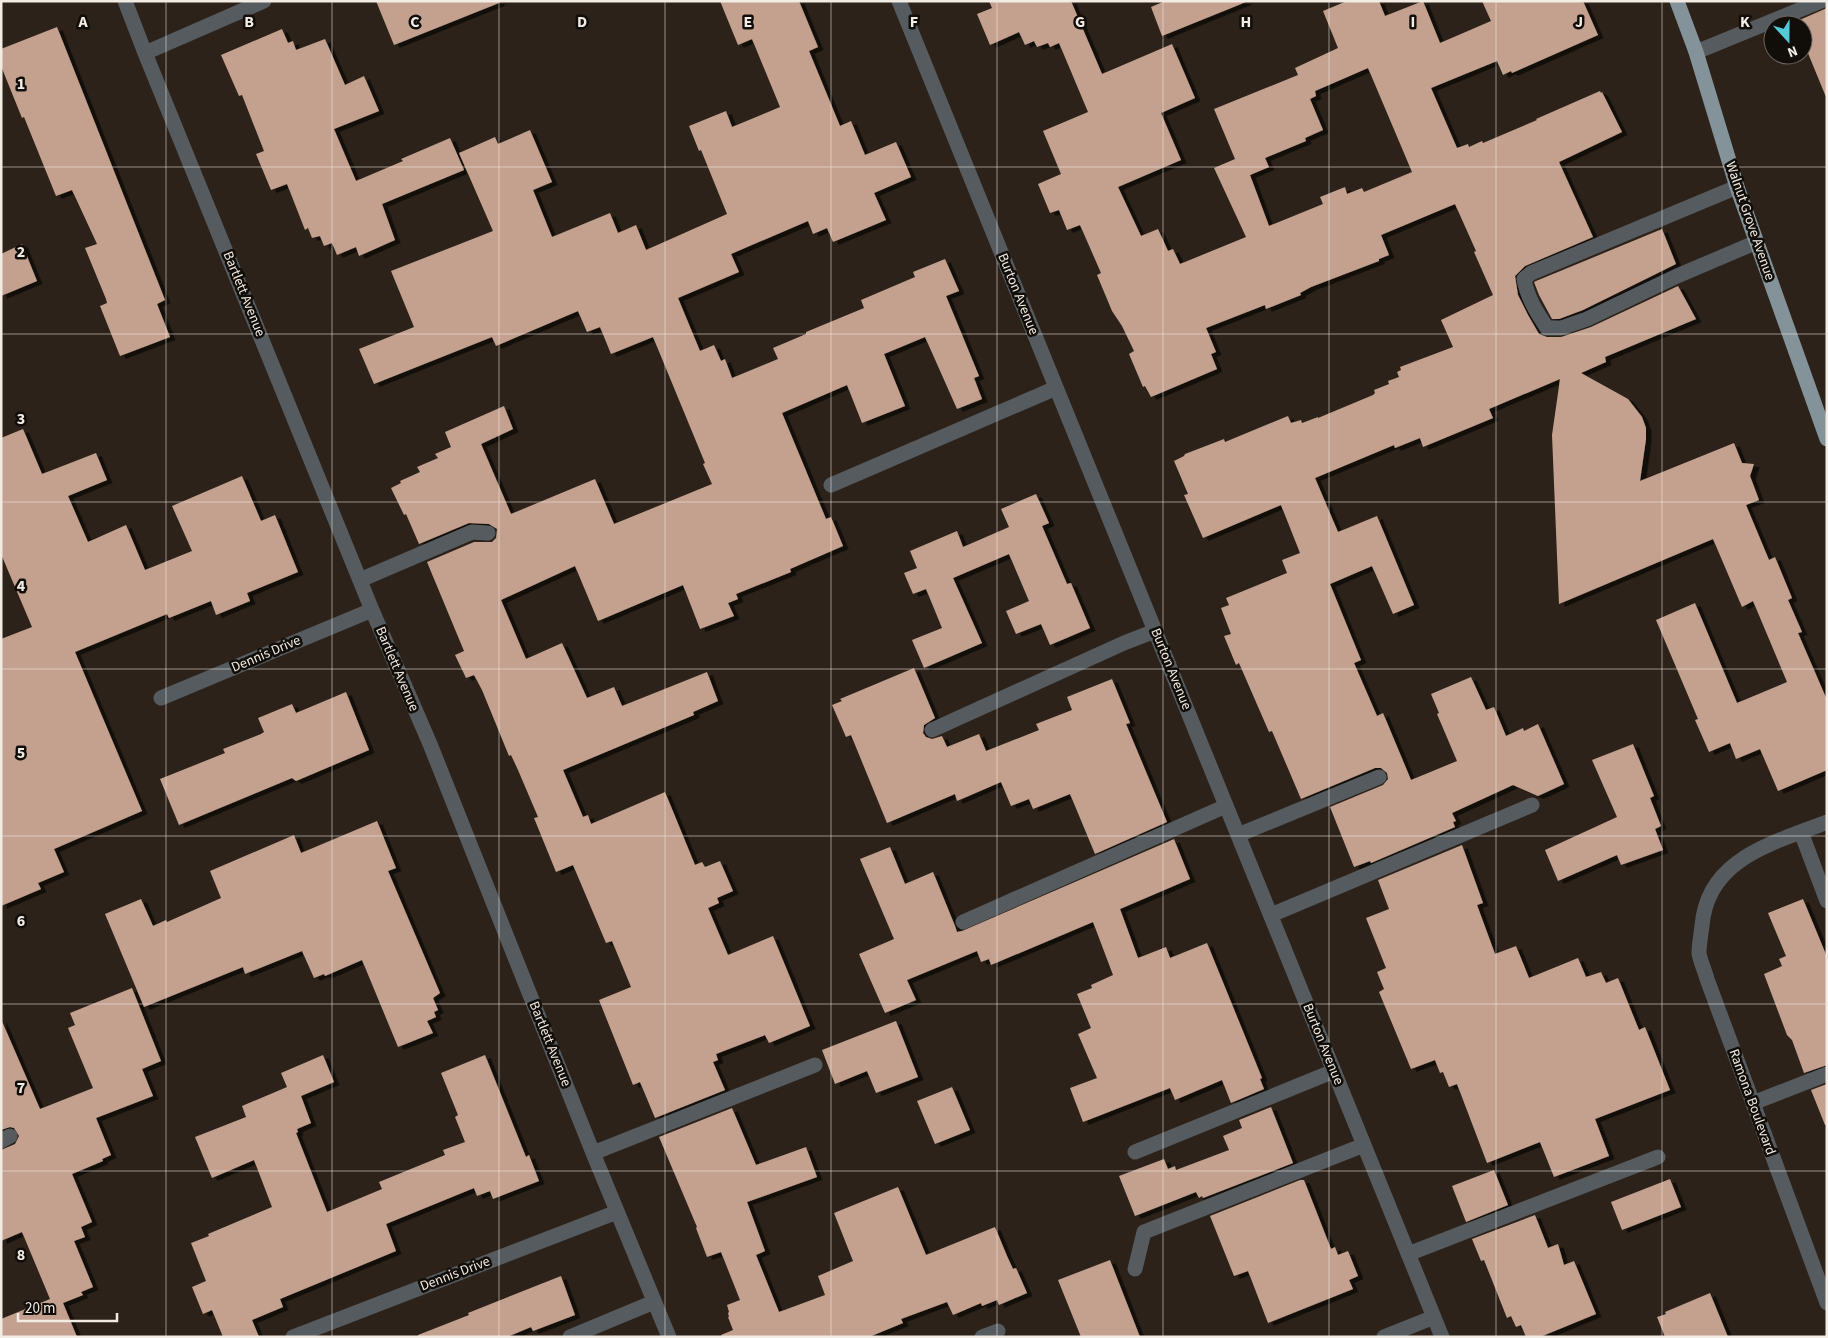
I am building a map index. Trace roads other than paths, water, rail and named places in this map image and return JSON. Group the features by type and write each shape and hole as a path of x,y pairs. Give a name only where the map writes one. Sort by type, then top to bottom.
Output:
{"main road":[{"name":"Walnut Grove Avenue","path":"1677,1 1696,52 1737,187 1827,439"}],"street":[{"name":"Bartlett Avenue","path":"125,1 372,610 430,744 593,1153 669,1337"},
{"path":"145,54 264,1"},
{"name":"Burton Avenue","path":"899,1 1442,1337"},
{"path":"1696,52 1821,1"},
{"path":"1737,187 1530,273 1524,279 1526,291 1539,317 1547,328 1561,328 1587,319 1677,276 1756,242"},
{"path":"831,485 1056,388"},
{"path":"360,580 472,532 488,533"},
{"name":"Dennis Drive","path":"161,698 372,610"},
{"path":"932,730 1124,643 1155,631"},
{"path":"1238,835 1379,777"},
{"path":"1271,915 1532,805"},
{"path":"963,922 1226,806"},
{"path":"1827,822 1802,832 1827,901"},
{"name":"Ramona Boulevard","path":"1802,832 1764,846 1742,859 1719,878 1708,896 1703,917 1699,954 1827,1303"},
{"path":"593,1153 815,1065"},
{"path":"1135,1152 1334,1071"},
{"path":"1753,1103 1827,1074"},
{"path":"1135,1269 1144,1232 1364,1145"},
{"path":"1408,1254 1658,1157"},
{"name":"Dennis Drive","path":"293,1337 617,1212"},
{"path":"570,1337 654,1302"},
{"path":"1384,1337 1434,1317"},
{"path":"982,1337 998,1331"}]}
